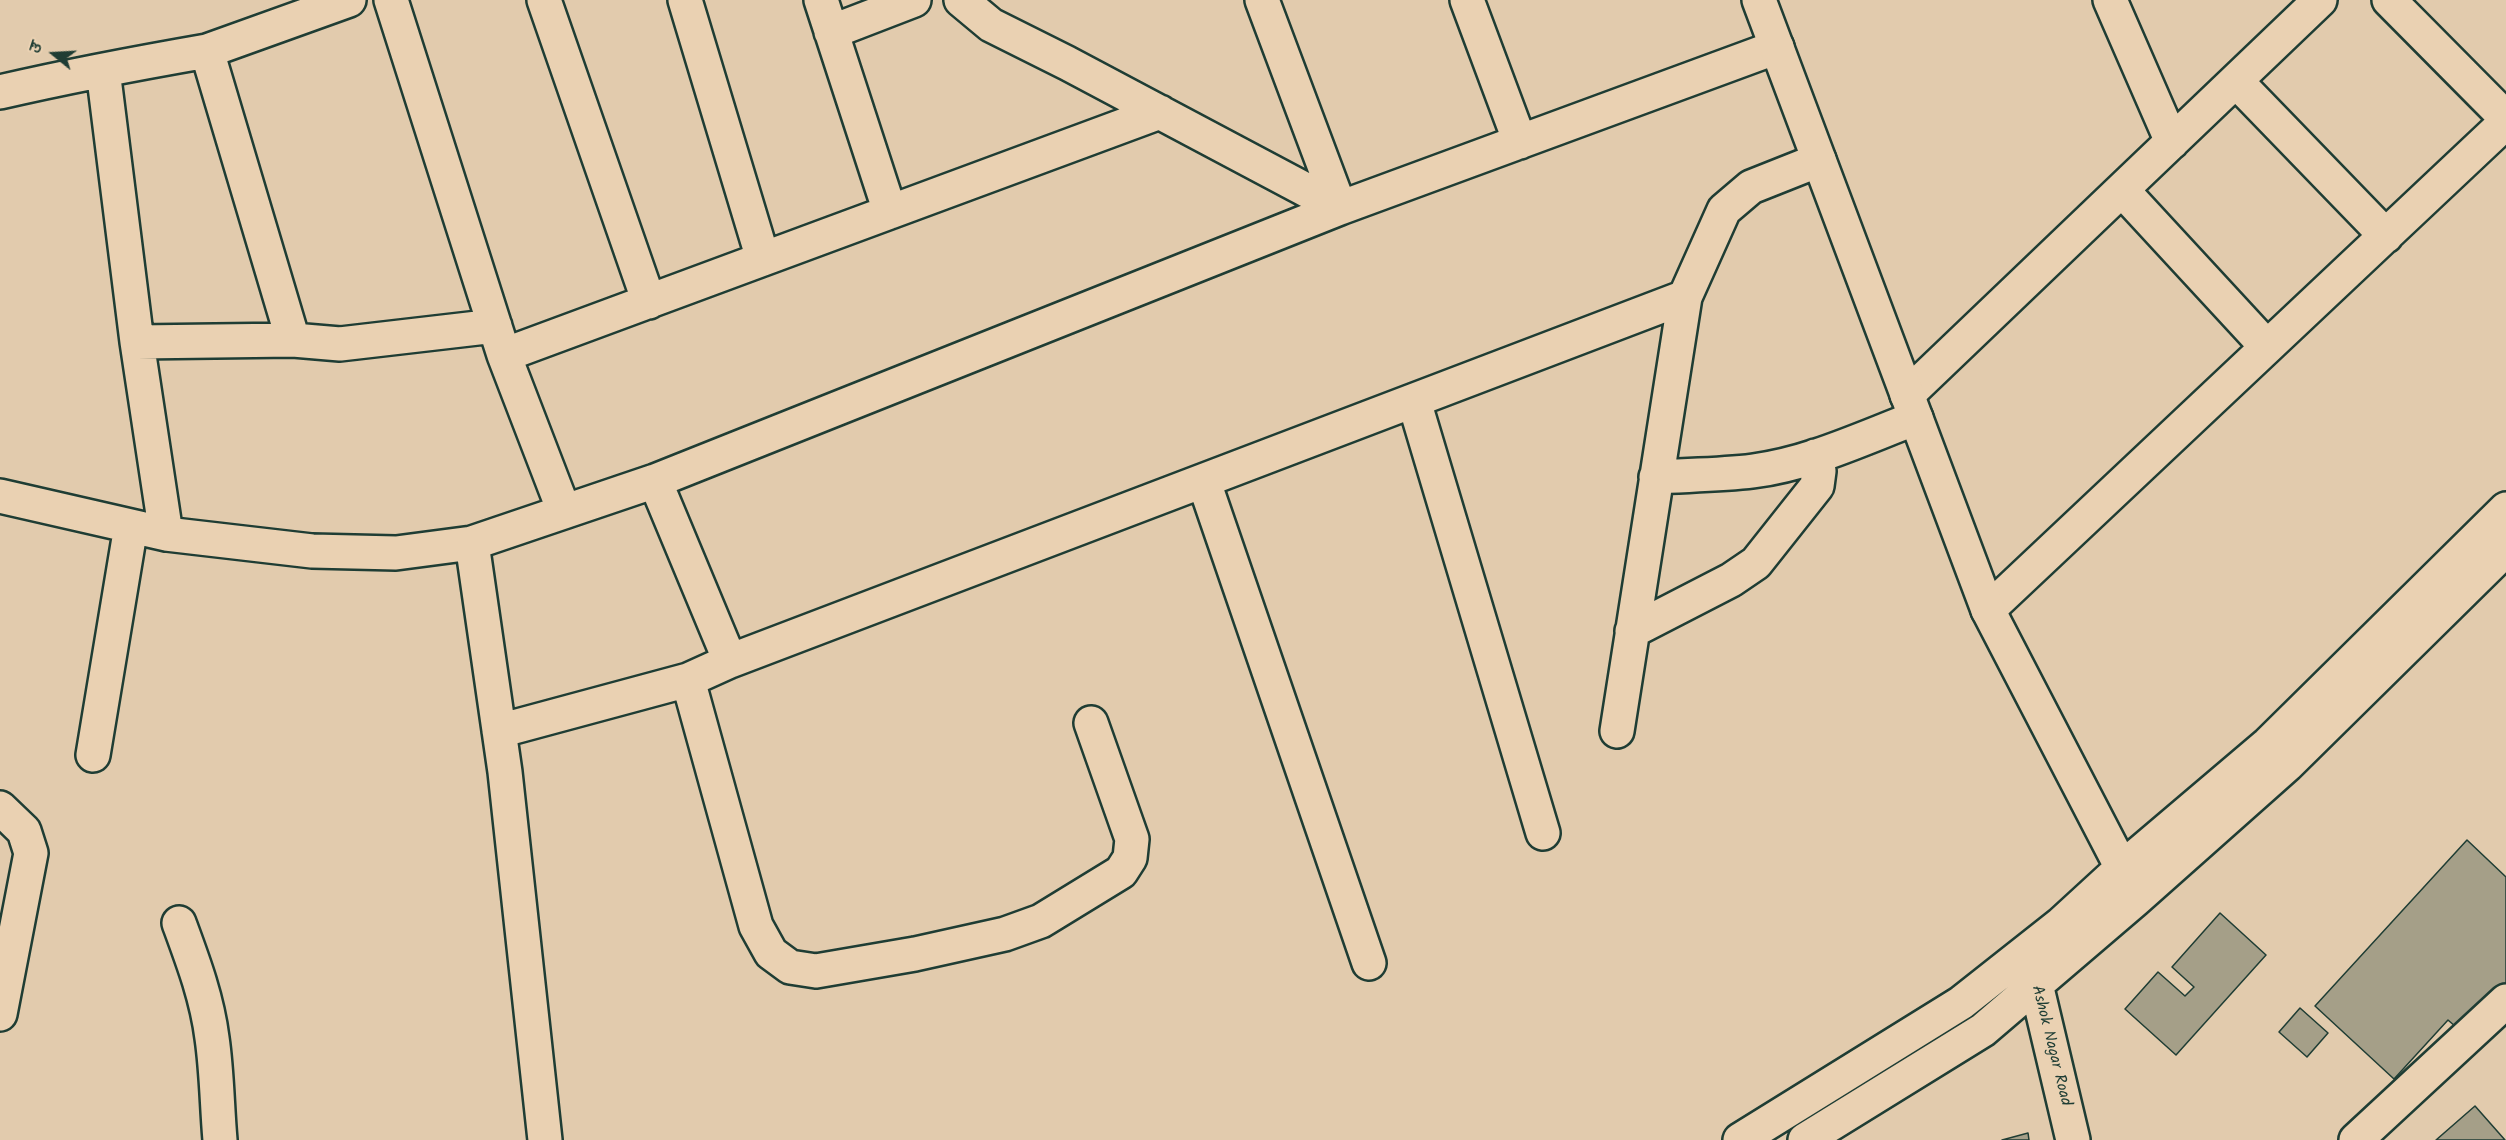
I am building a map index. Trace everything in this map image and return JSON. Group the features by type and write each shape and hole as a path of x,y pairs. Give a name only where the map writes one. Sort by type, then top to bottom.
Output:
{"street":[{"path":"0,92 103,69 207,51 349,0"},
{"path":"391,0 500,341 564,511"},
{"path":"544,0 649,302"},
{"path":"685,0 763,260"},
{"path":"821,0 890,212"},
{"path":"831,32 914,0"},
{"path":"961,0 991,25 1340,208"},
{"path":"1262,0 1340,208"},
{"path":"1467,0 1520,142"},
{"path":"1759,0 1988,610 2122,868 2135,900"},
{"path":"2110,0 2172,142"},
{"path":"1656,477 1753,471 1815,456 1911,407 2122,190 2320,0"},
{"path":"2389,0 2506,117"},
{"path":"0,496 166,534 312,551 396,553 472,543 655,481 1340,208 1777,47"},
{"path":"207,51 293,340"},
{"path":"103,69 137,342 166,534"},
{"path":"2236,81 2386,236"},
{"path":"137,342 293,340 340,344 500,341 649,302 1160,112"},
{"path":"1988,610 2506,122"},
{"path":"1617,731 1685,297 1724,210 1751,187 1819,160"},
{"path":"2122,190 2267,347"},
{"path":"499,731 688,680 1685,297"},
{"path":"1414,401 1543,832"},
{"path":"1632,631 1731,579 1756,562 1817,486 1819,471 1815,456"},
{"path":"655,481 730,662"},
{"path":"1204,482 1369,963"},
{"path":"1740,1140 1961,1003 2061,924 2122,868 2268,744 2506,509"},
{"path":"93,755 131,526"},
{"path":"472,543 499,731 545,1140"},
{"path":"1805,1140 1983,1029 2135,900 2287,765 2506,549"},
{"path":"688,680 756,926 771,953 790,968 816,971 915,954 1005,934 1041,921 1121,872 1130,858 1132,838 1091,723"},
{"path":"0,808 24,831 31,853 0,1014"},
{"path":"179,923 196,967 212,1039 220,1140"},
{"name":"Ashok Nagar Road","path":"2024,954 2036,984 2073,1140"},
{"path":"2356,1140 2506,1001"}],"building":[{"path":"2467,840 2506,877 2506,989 2464,1034 2448,1020 2394,1079 2315,1006"},
{"path":"2220,913 2266,955 2176,1055 2125,1009 2158,972 2185,996 2194,987 2172,967"},
{"path":"2300,1008 2328,1033 2307,1057 2279,1032"},
{"path":"2475,1106 2505,1140 2436,1140"},
{"path":"2028,1133 2029,1140 2002,1140"}]}
